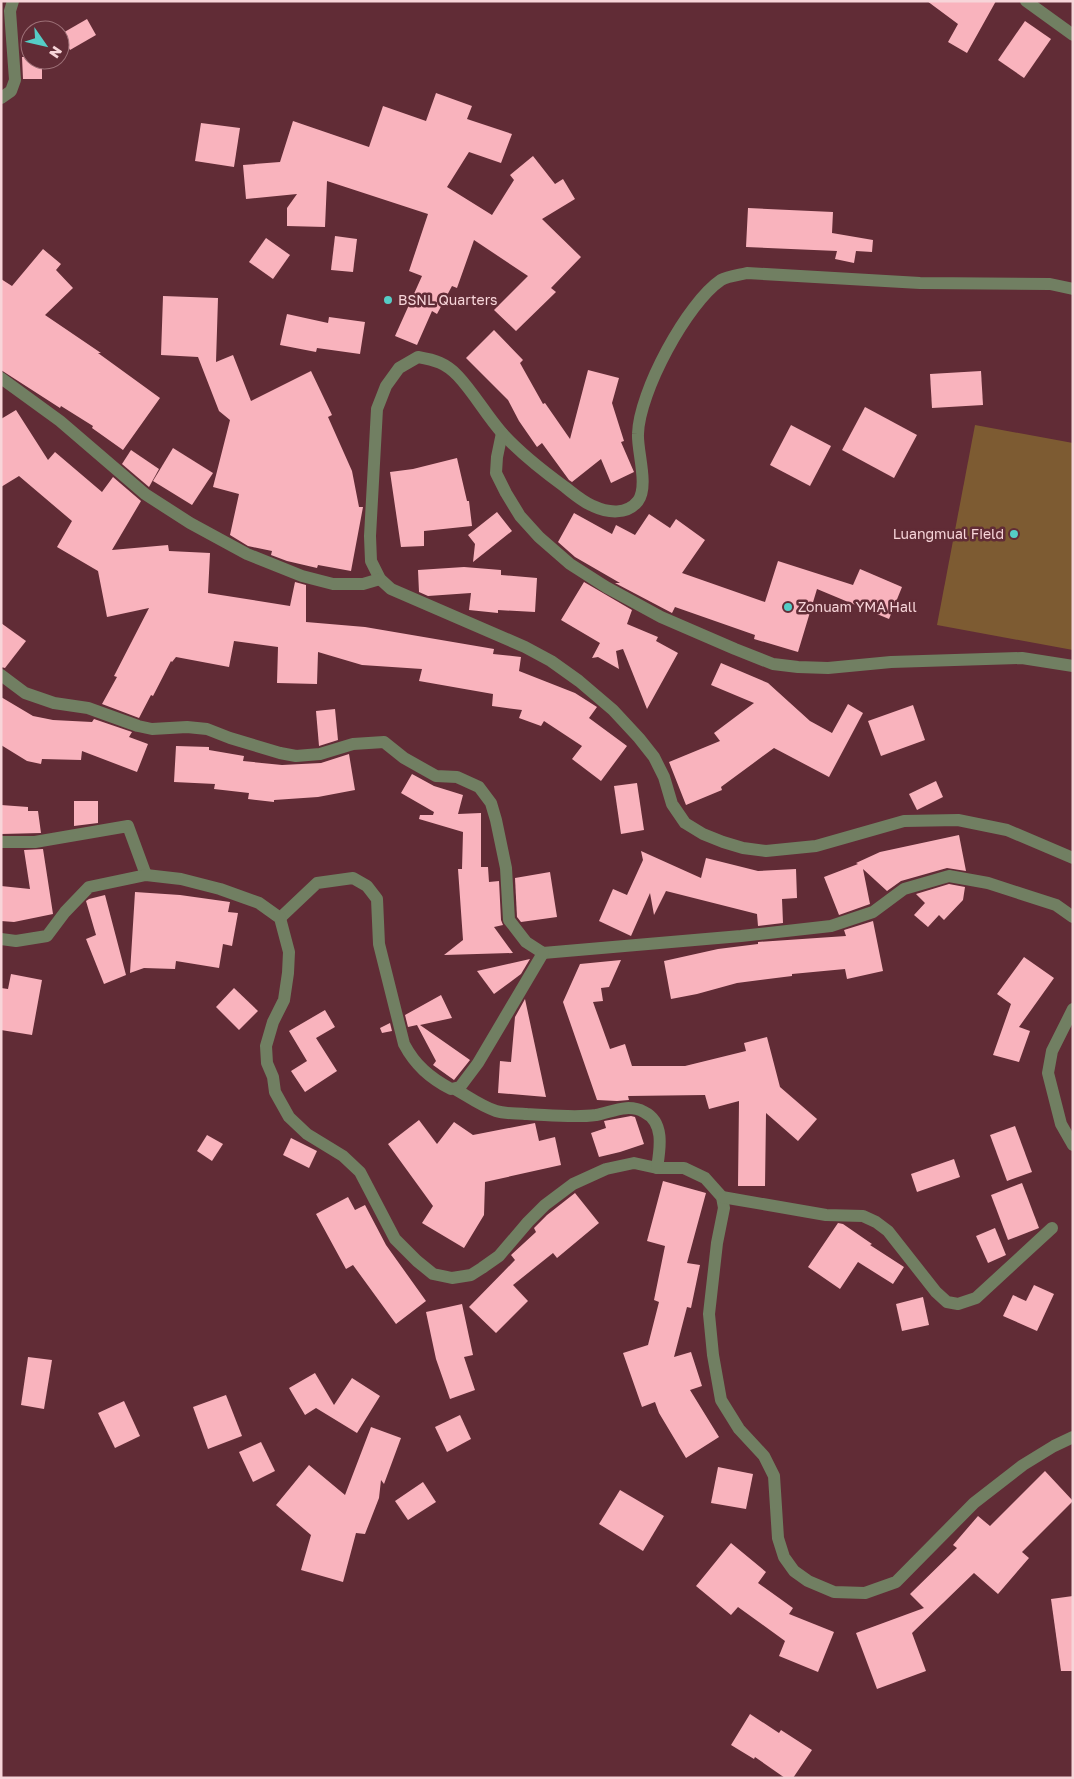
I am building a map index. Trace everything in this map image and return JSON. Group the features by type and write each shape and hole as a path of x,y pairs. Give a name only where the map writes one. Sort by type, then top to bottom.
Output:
{"street":[{"path":"1,98 11,91 15,80 10,10 13,1"},
{"path":"1026,1 1073,35"},
{"path":"1073,289 1050,284 920,283 747,273 722,279 706,295 682,326 659,365 640,418 638,451 643,484 638,500 625,511 610,512 592,506 542,470 502,433 457,375 438,360 418,357 399,368 386,386 377,409 370,536 370,561 380,579 391,589 405,597 454,616 551,661 612,710 654,757 664,777 672,804 685,823 703,834 743,848 766,851 816,846 904,821 958,820 1007,830 1073,858"},
{"path":"1,378 60,421 145,494 190,523 247,554 302,576 333,584 363,584 380,579"},
{"path":"502,433 496,473 520,516 539,537 570,564 606,587 662,617 736,649 773,664 798,667 828,668 891,662 1022,658 1073,666"},
{"path":"1,675 24,693 54,703 88,708 138,726 152,729 187,727 206,729 230,738 296,756 320,754 353,744 384,742 404,758 436,776 457,777 479,787 491,803 496,820 506,868 509,920 526,942 543,953 832,926 873,912 904,889 949,876 988,883 1020,893 1056,905 1073,916"},
{"path":"1,842 36,842 128,826 146,875"},
{"path":"1,939 16,941 47,936 89,887 146,875 181,879 220,889 259,903 280,918 289,952 284,1000 273,1022 266,1046 267,1063 273,1077 274,1092 289,1117 307,1134 343,1156 360,1172 395,1239 433,1274 452,1278 471,1275 499,1256 545,1205 573,1184 606,1170 634,1163 657,1168 684,1168 705,1178 722,1197 724,1208 717,1243 709,1314 713,1355 721,1400 739,1429 764,1456 774,1476 778,1538 784,1557 794,1571 801,1576 834,1592 866,1593 896,1582 974,1503 1023,1465 1054,1446 1073,1438"},
{"path":"280,918 317,883 353,878 367,886 376,899 379,944 404,1044 411,1058 424,1071 446,1087 455,1089 479,1104 498,1112 576,1117 597,1115 623,1108 634,1108 646,1112 659,1130 661,1146 657,1168"},
{"path":"455,1089 463,1083 478,1063 543,953"},
{"path":"1073,1009 1052,1051 1048,1073 1061,1124 1073,1145"},
{"path":"722,1197 826,1215 863,1216 876,1222 888,1231 936,1292 947,1302 958,1304 976,1298 1052,1228"}],"shaded area":[{"name":"Luangmual Field","path":"975,425 1073,443 1073,650 937,625"}],"building":[{"path":"927,1 996,1 967,53 948,42 958,24"},
{"path":"87,19 96,35 70,50 70,29"},
{"path":"1025,21 1051,39 1024,78 998,60"},
{"path":"23,70 42,70 42,79 23,79"},
{"path":"436,93 472,106 467,119 512,134 501,163 469,152 447,187 492,215 514,180 510,175 533,156 555,184 563,179 575,199 542,219 581,257 551,288 556,292 516,331 494,310 528,276 474,240 457,288 452,286 437,314 432,311 417,345 395,336 422,276 409,271 428,214 327,181 325,227 287,226 287,208 297,194 246,199 243,165 280,162 293,121 369,147 383,106 426,121"},
{"path":"201,123 240,128 234,167 195,161"},
{"path":"748,208 833,212 832,233 873,240 872,252 856,251 854,263 835,259 837,251 746,247"},
{"path":"335,236 357,239 353,272 331,270"},
{"path":"266,238 290,255 273,279 249,262"},
{"path":"43,249 61,264 56,270 73,288 45,315 101,353 98,353 160,398 123,450 92,428 93,426 61,406 60,408 1,370 1,279 12,286"},
{"path":"163,296 218,298 216,362 233,355 251,401 311,371 332,415 328,417 352,471 359,507 363,507 351,571 318,565 317,568 287,561 271,555 272,551 248,546 230,535 239,494 213,487 230,420 219,411 198,357 161,355"},
{"path":"287,314 328,323 329,317 365,322 360,354 317,348 316,352 280,345"},
{"path":"494,330 523,360 520,363 543,404 545,403 570,439 588,370 619,378 612,403 624,441 621,442 634,472 611,483 601,459 572,482 569,480 542,443 537,447 519,421 508,400 466,358"},
{"path":"981,371 983,405 932,408 930,374"},
{"path":"865,407 917,435 894,478 842,450"},
{"path":"16,410 48,460 55,452 102,492 113,477 141,501 112,550 168,545 169,551 210,553 208,593 290,606 295,582 306,585 306,622 365,627 494,649 493,654 521,657 519,671 575,693 597,707 589,718 627,746 601,781 572,759 582,746 544,721 541,726 519,718 522,710 492,706 493,694 419,681 422,669 362,665 318,652 317,684 277,683 278,647 234,641 229,667 176,657 171,661 139,718 102,704 117,677 114,676 149,608 107,617 98,571 57,547 72,521 19,476 1,487 1,419"},
{"path":"791,425 831,446 810,486 770,465"},
{"path":"173,448 213,473 192,505 153,481"},
{"path":"131,450 159,469 149,487 122,464"},
{"path":"457,458 467,501 469,501 472,526 424,531 424,546 401,547 390,472 413,469"},
{"path":"497,512 512,531 473,562 475,544 468,535"},
{"path":"574,513 612,534 616,525 635,535 649,514 670,528 676,519 705,540 682,573 765,602 778,561 853,585 860,569 902,587 889,619 817,589 798,652 754,639 755,635 675,607 672,613 615,583 620,583 575,557 558,542"},
{"path":"464,567 501,570 501,575 537,578 535,612 498,610 498,613 469,610 471,593 428,596 419,592 418,570"},
{"path":"584,582 632,610 627,624 658,637 656,641 678,653 647,709 623,649 616,651 619,669 598,657 592,658 600,643 561,620"},
{"path":"1,623 26,641 5,668 1,667"},
{"path":"721,663 768,683 810,721 832,733 848,704 863,713 829,777 774,748 721,787 722,790 686,805 669,762 720,741 714,733 754,703 711,685"},
{"path":"1,697 33,716 53,720 92,722 94,719 132,732 129,737 148,744 137,772 82,751 81,760 42,759 41,764 27,761 1,745"},
{"path":"913,705 925,740 881,756 868,721"},
{"path":"335,709 338,740 319,746 316,711"},
{"path":"176,746 209,747 209,750 244,756 243,761 282,765 321,763 349,754 355,790 318,797 274,800 274,802 248,799 249,793 214,789 215,784 174,782"},
{"path":"412,774 434,786 463,795 458,814 481,813 481,867 488,867 489,882 499,881 501,920 503,925 494,927 513,953 444,955 463,940 458,869 462,869 463,832 419,819 420,815 433,815 434,812 401,793"},
{"path":"936,781 943,797 917,810 909,794"},
{"path":"637,783 644,830 621,834 614,786"},
{"path":"74,801 98,801 98,823 74,826"},
{"path":"1,805 28,807 28,811 38,811 41,833 1,834"},
{"path":"959,835 966,871 947,868 901,881 887,891 863,869 870,904 839,915 824,877 858,864 856,863 880,852"},
{"path":"43,849 53,914 14,922 1,921 1,886 30,889 24,850"},
{"path":"641,851 701,878 706,858 758,871 796,869 797,898 782,899 783,923 758,926 757,914 666,891 654,915 650,893 631,936 599,921 613,889 627,895 643,860"},
{"path":"550,872 557,917 521,922 517,917 515,878"},
{"path":"949,884 965,887 963,900 944,920 939,915 928,927 914,915 925,903 916,894"},
{"path":"135,892 180,895 230,902 228,912 238,913 232,946 223,944 219,968 176,961 175,969 144,968 130,973"},
{"path":"105,895 126,975 104,984 86,939 96,935 86,901"},
{"path":"873,921 883,971 847,979 845,969 792,974 792,976 737,983 671,999 664,961 718,949 758,944 758,942 846,936 844,930"},
{"path":"1024,957 1054,978 1019,1027 1030,1031 1019,1062 993,1055 1011,1004 997,994"},
{"path":"530,959 521,974 494,994 477,971"},
{"path":"621,960 609,987 601,988 603,1001 593,1002 610,1049 625,1044 632,1066 685,1066 746,1051 744,1043 767,1037 780,1087 817,1119 798,1141 766,1113 765,1186 738,1186 739,1101 709,1109 705,1095 628,1096 629,1100 597,1100 563,1002 580,964"},
{"path":"11,974 42,980 32,1035 1,1030 1,988 8,989"},
{"path":"234,988 258,1011 239,1030 216,1007"},
{"path":"441,995 452,1018 420,1025 470,1060 454,1080 433,1065 436,1061 417,1025 408,1027 405,1015"},
{"path":"525,999 546,1097 498,1093 500,1061 511,1062 515,1017"},
{"path":"325,1010 335,1027 316,1038 337,1071 305,1092 291,1071 307,1061 289,1031"},
{"path":"390,1023 392,1031 382,1033 380,1028"},
{"path":"631,1116 635,1117 644,1144 599,1157 591,1133 606,1128 604,1121"},
{"path":"419,1120 437,1144 454,1122 473,1135 535,1123 539,1141 555,1137 561,1165 485,1182 484,1215 464,1248 422,1223 433,1206 388,1144"},
{"path":"1015,1126 1032,1172 1007,1181 990,1135"},
{"path":"207,1135 223,1144 212,1161 197,1151"},
{"path":"291,1138 317,1151 309,1168 283,1155"},
{"path":"954,1159 960,1177 917,1192 911,1174"},
{"path":"663,1181 706,1193 687,1263 700,1265 691,1308 687,1307 674,1357 691,1352 702,1386 690,1390 719,1437 686,1458 659,1413 655,1402 642,1407 623,1353 648,1345 659,1302 654,1300 665,1246 647,1241"},
{"path":"1022,1183 1039,1228 1008,1240 991,1195"},
{"path":"575,1193 599,1223 557,1258 553,1253 513,1285 528,1301 496,1333 469,1307 515,1260 511,1255 536,1232 534,1228"},
{"path":"348,1197 355,1210 365,1205 386,1245 426,1301 396,1324 353,1265 346,1269 316,1214"},
{"path":"838,1223 843,1224 872,1244 870,1245 904,1267 893,1284 858,1262 840,1289 808,1267"},
{"path":"995,1228 1006,1255 988,1263 976,1236"},
{"path":"1034,1285 1054,1294 1037,1331 1003,1316 1013,1295 1026,1301"},
{"path":"923,1297 929,1325 902,1331 896,1304"},
{"path":"462,1304 473,1355 464,1357 475,1390 450,1399 436,1359 426,1312"},
{"path":"28,1357 52,1360 44,1409 21,1405"},
{"path":"315,1373 334,1405 352,1378 380,1396 357,1433 316,1408 305,1415 289,1388"},
{"path":"226,1395 242,1436 208,1449 193,1407"},
{"path":"124,1401 140,1436 115,1448 98,1413"},
{"path":"460,1415 471,1439 447,1452 435,1427"},
{"path":"371,1427 401,1438 384,1484 381,1480 379,1498 365,1534 356,1533 343,1582 301,1570 311,1535 276,1505 309,1465 345,1495"},
{"path":"261,1442 275,1471 253,1482 239,1452"},
{"path":"718,1467 753,1474 746,1509 711,1503"},
{"path":"1045,1471 1073,1501 1022,1552 1029,1558 998,1594 974,1573 912,1633 926,1671 877,1689 856,1633 924,1608 910,1594 957,1548 953,1545 978,1516 990,1526"},
{"path":"423,1482 436,1502 408,1520 395,1501"},
{"path":"620,1490 664,1516 643,1551 599,1524"},
{"path":"731,1543 766,1572 758,1583 793,1608 789,1614 834,1632 818,1672 779,1656 785,1641 738,1607 731,1615 696,1586"},
{"path":"1073,1596 1073,1671 1061,1671 1051,1599"},
{"path":"750,1714 779,1733 781,1730 812,1750 793,1778 785,1778 755,1757 754,1759 731,1745"}],"place":[{"name":"BSNL Quarters","path":"388,300"},
{"name":"Luangmual Field","path":"1014,534"},
{"name":"Zonuam YMA Hall","path":"788,607"}]}
